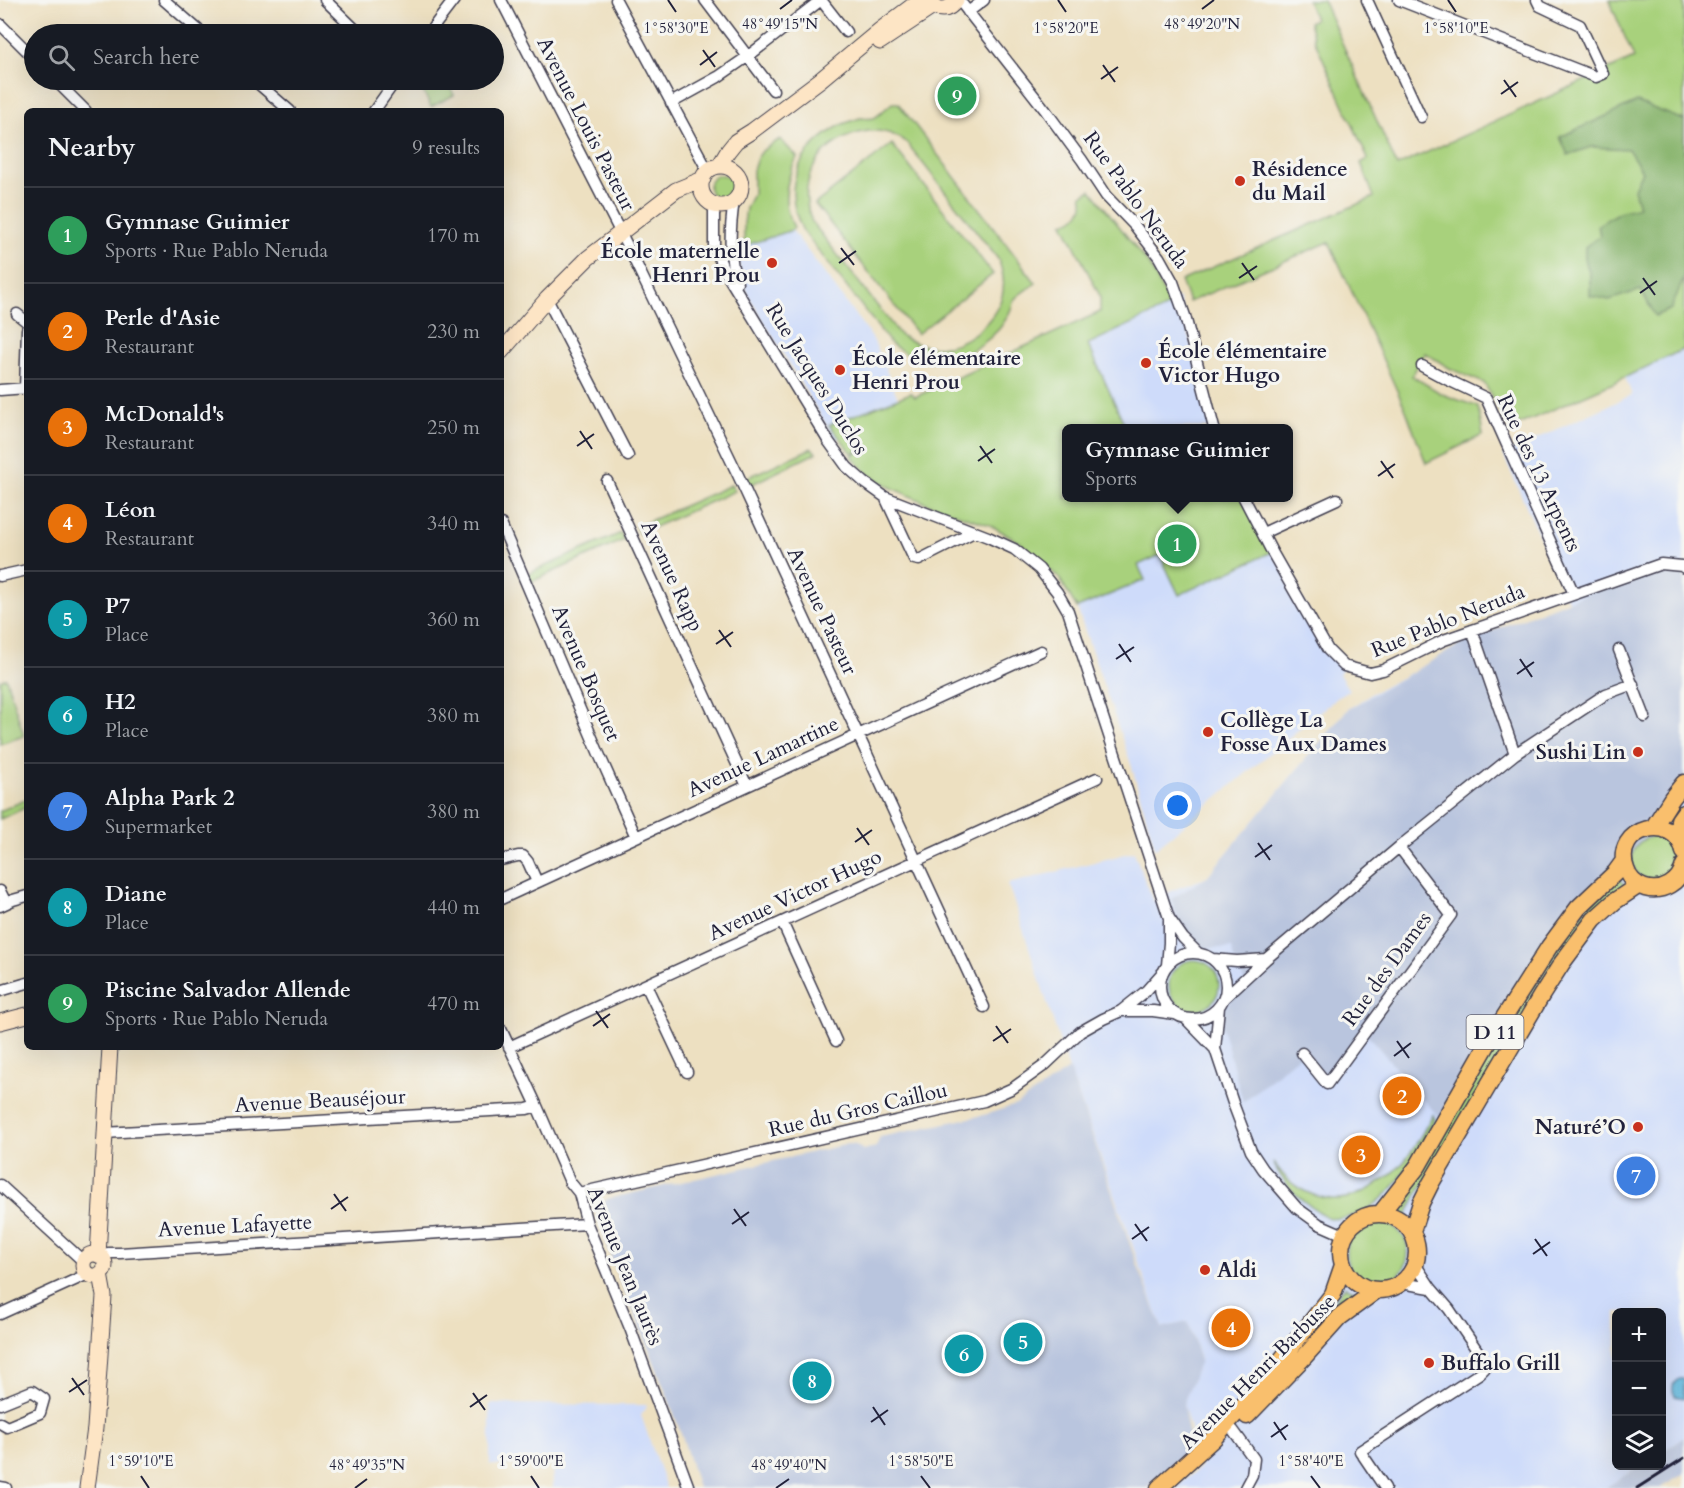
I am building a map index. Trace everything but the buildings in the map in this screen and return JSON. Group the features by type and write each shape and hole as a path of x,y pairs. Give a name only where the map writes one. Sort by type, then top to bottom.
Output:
{"main road":[{"path":"1653,828 1684,783"},
{"path":"1681,846 1679,820 1684,813"},
{"path":"1681,846 1671,832 1662,829 1644,829 1629,840 1623,862 1627,874 1639,885 1649,889 1668,886 1680,876 1684,865"},
{"name":"D 11","path":"1381,1213 1418,1166 1491,1038 1549,946 1578,908 1605,883 1623,862"},
{"name":"D 11","path":"1412,1231 1421,1203 1431,1184 1557,971 1594,920 1615,901 1639,885"},
{"path":"1381,1213 1394,1216 1412,1231 1417,1253 1415,1264 1401,1283 1389,1289 1366,1288 1356,1283 1342,1265 1340,1255 1344,1235 1360,1218 1381,1213"},
{"name":"Avenue Henri Barbusse","path":"1159,1488 1214,1438 1264,1382 1333,1294 1342,1265"},
{"name":"Avenue Henri Barbusse","path":"1174,1488 1289,1373 1340,1317 1377,1290"}],"street":[{"path":"164,0 192,24"},
{"path":"436,24 454,0"},
{"name":"Avenue Louis Pasteur","path":"501,0 620,233"},
{"path":"616,0 710,172"},
{"path":"705,0 773,90"},
{"path":"671,103 718,77 821,0 846,32"},
{"path":"971,16 984,0"},
{"path":"1367,0 1421,117"},
{"path":"1399,0 1596,77 1603,74 1580,25 1540,6 1537,0"},
{"path":"332,2 351,24"},
{"path":"709,200 702,184 736,141 803,93 941,3"},
{"name":"Rue Pablo Neruda","path":"941,3 971,16 1046,111 1106,196 1135,226 1167,270 1185,316 1213,424"},
{"path":"0,24 24,48"},
{"path":"65,90 83,108"},
{"path":"266,90 287,108"},
{"path":"376,108 389,90"},
{"path":"734,171 737,155 752,131"},
{"path":"504,349 574,270 676,190 724,166 734,171 741,182 739,195 725,205 676,190"},
{"name":"Rue Jacques Duclos","path":"709,200 714,245 723,268 834,450 847,467 864,483 885,497 1014,549 1040,569 1057,592 1068,611 1169,918 1183,938 1198,953 1213,959 1225,976 1226,983 1215,1049 1251,1151 1263,1169 1298,1208 1319,1224 1344,1235"},
{"name":"Rue Jacques Duclos","path":"734,200 731,222 731,258 743,298"},
{"name":"Avenue Pasteur","path":"620,233 738,475 984,1007"},
{"path":"547,299 628,456"},
{"path":"17,314 24,320"},
{"name":"Rue des 13 Arpents","path":"1422,366 1486,398 1574,594"},
{"path":"0,390 24,388"},
{"name":"Avenue Rapp","path":"607,481 747,786"},
{"path":"885,497 914,558 919,560 974,532"},
{"path":"1263,533 1337,498"},
{"name":"Rue Pablo Neruda","path":"1246,502 1328,650 1344,666 1370,673 1383,670 1444,640 1661,564 1684,568"},
{"name":"Avenue Bosquet","path":"504,531 636,837"},
{"path":"0,576 24,571"},
{"path":"1472,630 1515,754"},
{"path":"1619,650 1645,717"},
{"name":"Avenue Lamartine","path":"504,898 1041,651"},
{"path":"1180,1016 1194,1019 1212,1013 1266,958 1515,754 1606,694 1633,684"},
{"name":"Avenue Victor Hugo","path":"509,1047 1097,778"},
{"name":"Rue des Dames","path":"1302,1053 1327,1083 1451,915 1399,848"},
{"path":"504,859 523,856 537,882"},
{"path":"0,891 3,904 24,897"},
{"name":"Rue Jacques Duclos","path":"1169,918 1169,943 1165,969 1160,982 1163,1000 1168,1008 1180,1016 1215,1049"},
{"path":"782,922 836,1041"},
{"path":"1165,969 1181,955 1198,953"},
{"path":"1213,959 1237,961 1266,958"},
{"name":"Rue du Gros Caillou","path":"579,1193 984,1101 1013,1088 1045,1065 1080,1032 1103,1018 1121,1011 1146,991 1165,969"},
{"path":"0,991 24,984"},
{"path":"645,985 687,1072"},
{"name":"Rue du Gros Caillou","path":"1121,1011 1153,1011 1180,1016"},
{"path":"0,1023 24,1016"},
{"path":"0,1023 24,1022"},
{"name":"Avenue Jean Jaurès","path":"504,1036 570,1182 579,1193 587,1224 630,1328 689,1488"},
{"path":"0,1314 90,1270 104,1271 104,1260 99,1256 110,1050"},
{"name":"Avenue Beauséjour","path":"104,1133 527,1109 537,1106"},
{"path":"0,1185 90,1270 104,1296 95,1425 87,1488"},
{"name":"Avenue Lafayette","path":"99,1256 108,1253 587,1224"},
{"path":"1385,1488 1360,1450 1470,1380 1485,1368 1485,1362 1449,1308 1431,1288 1415,1264"},
{"path":"1401,1283 1431,1288"},
{"path":"0,1404 32,1390 44,1399 40,1413 8,1427 0,1423"},
{"path":"1233,1430 1254,1459 1252,1475 1245,1488"},
{"path":"0,1487 6,1488"}],"shaded area":[{"name":"École élémentaire Henri Prou","path":"792,230 873,339 903,410 835,440 749,297 740,270 737,254 744,246"},
{"name":"École élémentaire Victor Hugo","path":"1179,298 1213,424 1124,424 1086,341"},
{"path":"1684,349 1684,1437 1666,1449 1666,1308 1612,1308 1612,1470 1634,1470 1605,1488 1175,1488 1201,1467 1183,1404 1200,1360 1188,1322 1162,1328 1069,1069 1008,884 1134,852 1153,901 1175,889 1206,878 1347,710 1371,694 1453,650 1571,607 1503,454 1632,395 1625,377"},
{"name":"Collège La Fosse Aux Dames","path":"1272,552 1344,666 1339,674 1349,690 1155,849 1132,767 1077,608 1145,580 1138,565 1160,555"},
{"path":"1654,567 1684,568 1684,783 1443,1122 1365,1032 1327,1084 1302,1053 1243,1102 1220,1019 1230,1000 1245,983 1233,956 1232,948 1202,948 1190,939 1182,929 1171,899 1206,878 1347,710 1466,641"},
{"path":"1069,1069 1133,1253 1162,1328 1188,1322 1200,1361 1183,1404 1191,1446 1147,1488 698,1488 683,1439 638,1321 618,1278 596,1210 607,1199 848,1144 856,1145 863,1150 876,1147 880,1137 984,1115 1016,1105"},
{"path":"490,1404 647,1405 641,1415 666,1488 553,1488 553,1465 490,1465"},
{"path":"1684,1437 1684,1474 1660,1488 1605,1488 1634,1470 1666,1470 1666,1449"}],"green space":[{"path":"1307,0 1323,0 1397,166 1634,58 1609,0 1684,0 1684,349 1518,425 1500,411 1484,383 1451,369 1425,353 1412,376 1442,394 1478,407 1483,435 1426,463 1405,408 1329,242 1189,302 1181,281 1374,197 1361,163 1368,159 1314,39 1309,22 1315,19"},
{"path":"422,90 451,90 454,95 431,107"},
{"path":"1637,102 1684,120 1684,278 1671,309 1655,316 1641,290 1609,300 1590,296 1590,276 1585,259 1585,247 1600,236 1598,225 1619,212 1639,207 1634,189 1642,171 1628,149 1591,147 1568,155 1560,137"},
{"path":"892,103 898,103 1036,283 1014,300 1004,322 991,337 961,356 950,359 927,361 915,358 891,344 803,231 796,214 793,199 794,183 805,156 815,144 843,124 860,118 874,118","holes":["868,131 889,133 907,143 998,259 1003,282 1002,296 998,306 985,324 957,343 946,346 926,346 900,335 812,222 807,205 807,190 816,162 838,142"]},
{"path":"780,139 797,157 786,192 787,209 794,227 792,230 744,246 746,208 753,194 753,170 757,158 763,150"},
{"path":"892,144 993,274 917,334 815,204"},
{"path":"721,175 726,176 732,182 732,192 726,198 721,199 716,198 710,192 709,187 710,182 716,176"},
{"path":"1091,190 1150,266 1170,306 1088,344 1124,424 1062,424 1062,502 1246,502 1272,552 1179,595 1160,555 1138,565 1145,580 1077,608 1059,578 1020,542 990,525 933,506 870,476 851,456 867,447 852,453 829,425 911,393 915,397 1100,312 1100,296 1063,223 1072,219 1082,209 1082,195"},
{"path":"812,448 816,453 748,486 744,479"},
{"path":"731,485 735,491 639,534 636,527"},
{"path":"621,533 624,540 531,582 527,574"},
{"path":"6,678 24,736 0,744 0,680"},
{"path":"24,800 24,808 0,819 0,811"},
{"path":"1654,837 1669,844 1676,859 1669,874 1654,881 1639,874 1632,859 1639,844"},
{"path":"1620,878 1626,887 1594,911 1416,1196 1405,1219 1390,1210 1549,957 1589,905"},
{"path":"1189,960 1199,960 1212,967 1219,980 1219,990 1212,1003 1199,1010 1189,1010 1180,1006 1173,999 1169,990 1169,980 1173,971 1180,964"},
{"path":"1433,1115 1435,1120 1420,1147 1392,1188 1368,1209 1351,1216 1327,1217 1302,1200 1281,1176 1273,1162 1288,1180 1303,1191 1329,1199 1347,1198 1383,1181 1397,1169 1411,1152"},
{"path":"1377,1222 1394,1227 1399,1231 1403,1236 1408,1253 1403,1270 1399,1275 1394,1279 1377,1284 1360,1279 1355,1275 1351,1270 1346,1253 1351,1236 1355,1231 1360,1227"},
{"path":"1345,1286 1358,1293 1309,1343 1306,1340"}],"water":[{"path":"1679,1379 1684,1379 1684,1398 1675,1396 1673,1391 1674,1384"}],"railway":[{"path":"1637,1488 1684,1458"}],"place":[{"name":"Piscine Salvador Allende","path":"957,96"},
{"name":"Résidence du Mail","path":"1240,181"},
{"name":"École maternelle Henri Prou","path":"772,263"},
{"name":"École élémentaire Victor Hugo","path":"1146,363"},
{"name":"École élémentaire Henri Prou","path":"840,370"},
{"name":"Gymnase Guimier","path":"1177,544"},
{"name":"Collège La Fosse Aux Dames","path":"1208,732"},
{"name":"Sushi Lin","path":"1638,752"},
{"name":"Perle d'Asie","path":"1402,1096"},
{"name":"Naturé’O","path":"1638,1127"},
{"name":"McDonald's","path":"1361,1155"},
{"name":"Alpha Park 2","path":"1636,1176"},
{"name":"Aldi","path":"1205,1270"},
{"name":"Léon","path":"1231,1328"},
{"name":"P7","path":"1023,1342"},
{"name":"H2","path":"964,1354"},
{"name":"Buffalo Grill","path":"1429,1363"},
{"name":"Diane","path":"812,1381"}]}
